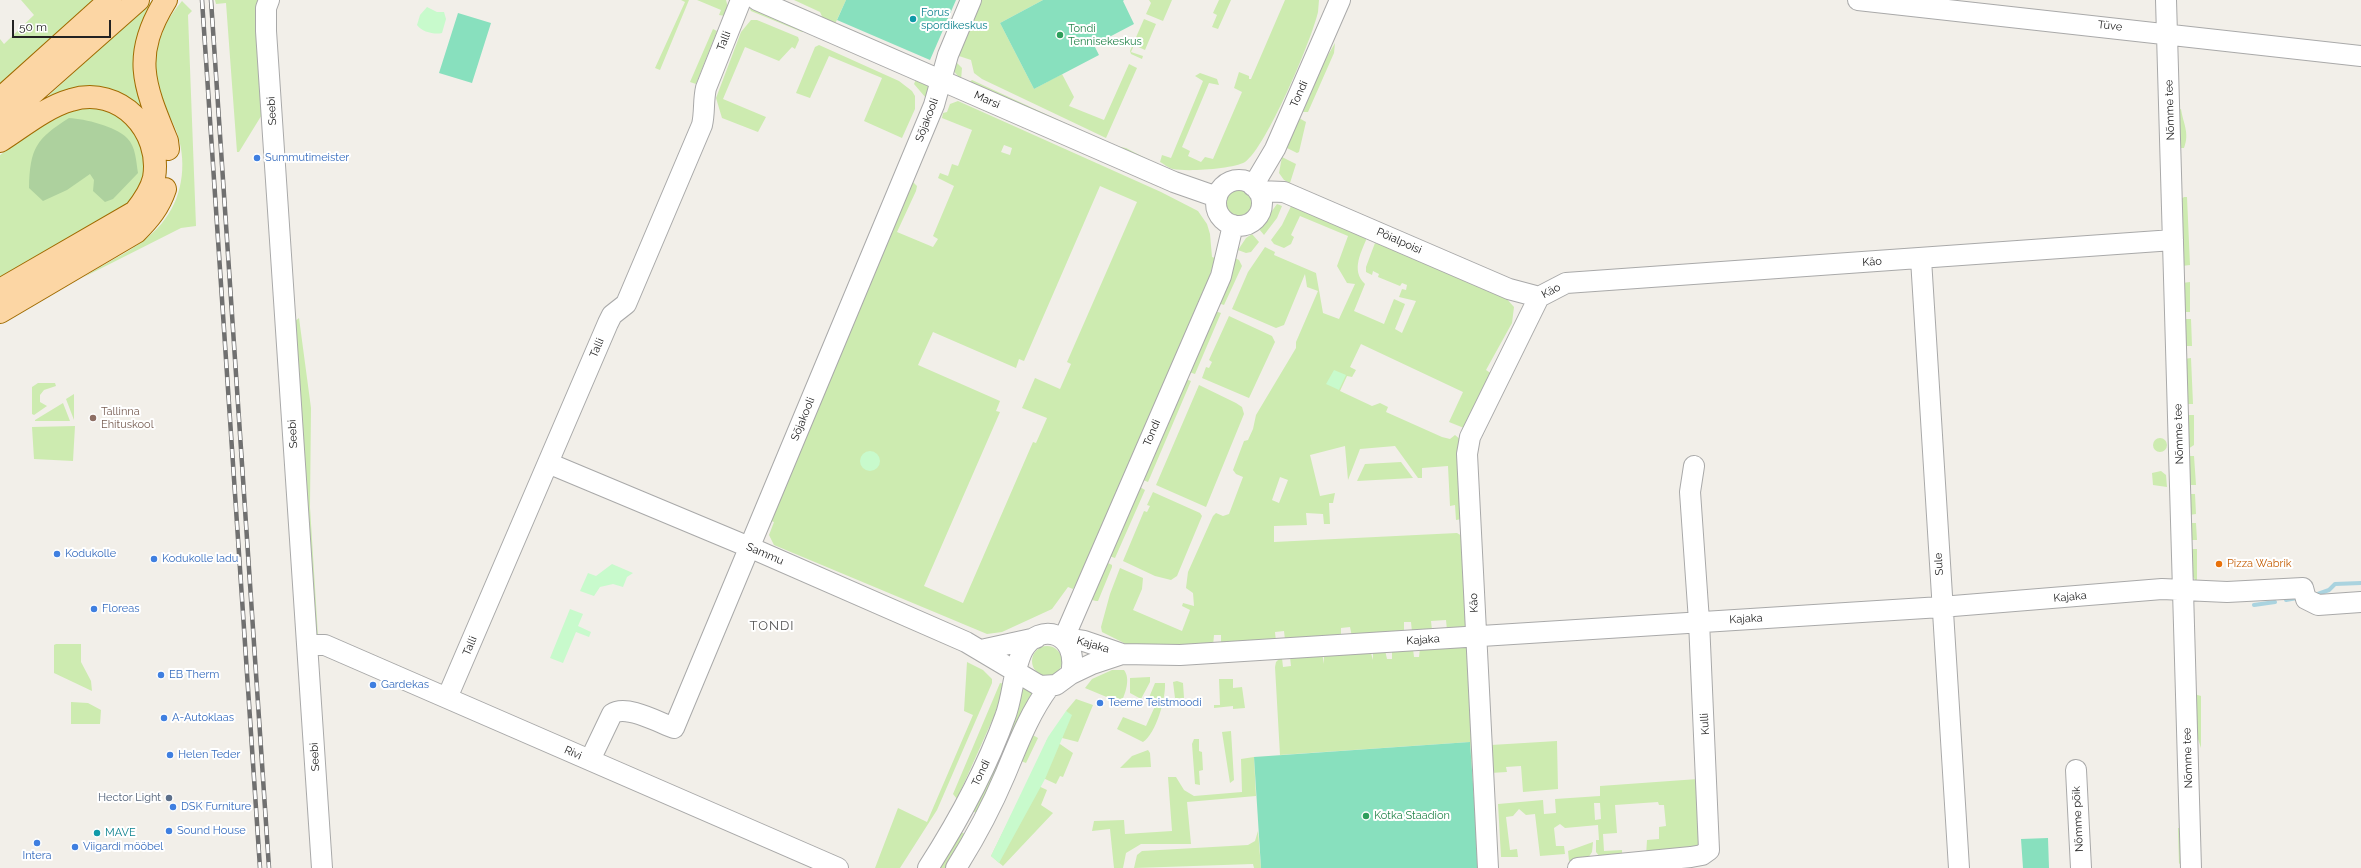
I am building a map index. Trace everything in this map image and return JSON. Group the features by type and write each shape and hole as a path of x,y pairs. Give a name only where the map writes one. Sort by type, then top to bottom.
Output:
{"main road":[{"path":"0,99 110,0"},
{"path":"0,122 138,0"},
{"path":"0,312 136,232 150,219 161,200 168,178 169,159 167,141 147,91 144,67 146,46 153,24 166,0"},
{"path":"0,141 47,111 71,99 97,98 117,103 132,113 145,127 153,144 155,163 154,179 146,198 135,212 0,290"}],"street":[{"name":"Seebi","path":"269,0 266,8 267,44 322,868"},
{"name":"Talli","path":"447,698 608,323 612,315 626,304 699,132 705,111 703,100 706,88 741,0"},
{"name":"Marsi","path":"757,0 1174,182 1217,197"},
{"name":"Sõjakooli","path":"590,760 612,714 616,711 627,710 674,728 931,112 948,55 971,0"},
{"name":"Tondi","path":"1256,189 1340,0"},
{"name":"Tüve","path":"1858,0 2167,33 2361,56"},
{"name":"Nõmme tee","path":"2166,0 2192,868"},
{"path":"1239,180 1256,189 1261,206 1254,220 1248,224 1233,225 1221,217 1216,204 1220,190 1232,181 1239,180"},
{"name":"Pöialpoisi","path":"1256,189 1284,192 1509,289 1539,297"},
{"name":"Tondi","path":"1064,638 1220,276 1233,225"},
{"name":"Käo","path":"1488,868 1468,446 1500,373 1539,297 1566,283 2173,240"},
{"name":"Sule","path":"1920,259 1941,607 1959,868"},
{"name":"Sammu","path":"548,463 749,547 981,650 1018,671"},
{"name":"Kulli","path":"1578,868 1692,858 1702,855 1709,850 1699,621 1690,492 1694,466"},
{"name":"Kajaka","path":"1064,638 1084,641 1122,654 1180,655 1476,637 1699,621 1941,607 2156,590 2227,592 2302,588 2306,599 2318,605 2361,602"},
{"path":"981,650 1036,638 1054,635 1064,638 1072,652 1071,674 1064,681 1049,687 1033,682 1018,671 1024,650 1036,638"},
{"name":"Rivi","path":"308,645 325,645 838,868"},
{"name":"Kajaka","path":"1071,674 1092,664 1122,654"},
{"name":"Tondi","path":"928,868 984,768 1006,715 1018,671"},
{"name":"Tondi","path":"956,868 977,834 1036,704 1049,687"},
{"name":"Nõmme põik","path":"2076,770 2081,868"}],"green space":[{"path":"21,0 96,0 0,86 0,39 4,44 34,15"},
{"path":"153,0 159,0 156,5 154,127 116,95 21,121"},
{"path":"215,0 262,0 263,113 239,152 237,152 226,3 216,4"},
{"path":"681,0 689,0 660,70 655,68 685,2"},
{"path":"697,0 726,0 728,8 725,16 719,15 721,10"},
{"path":"794,0 846,0 835,24 825,23 820,12"},
{"path":"846,0 956,0 930,60 837,20"},
{"path":"978,0 1043,0 1000,23 1034,89 1062,74 1074,97 1069,106 1104,120 1129,64 1137,68 1106,138 982,79 974,73 971,60 956,55"},
{"name":"Tondi Tennisekeskus","path":"1043,0 1124,0 1123,1 1134,24 1094,45 1099,55 1034,89 1000,23"},
{"path":"1149,0 1172,0 1163,21 1146,14 1151,3"},
{"path":"1219,0 1231,0 1218,29 1212,27 1217,15 1213,13"},
{"path":"1285,0 1319,0 1318,12 1298,68 1276,116 1254,153 1245,162 1210,169 1180,170 1168,167 1160,162 1162,155 1171,158 1203,81 1195,76 1200,73 1217,79 1219,85 1209,83 1182,147 1190,151 1188,156 1201,162 1205,157 1213,159 1242,92 1234,88 1239,72 1249,76 1249,79 1251,79"},
{"path":"182,1 192,11 188,15 196,226 181,228 84,277 128,251 157,229 171,209 180,188 182,176 182,153 176,130 159,91 156,62 157,50 164,29 169,19"},
{"path":"427,7 437,12 444,12 446,19 442,33 436,34 429,32 417,25 420,15"},
{"path":"753,7 807,32 802,32 751,11 750,9"},
{"path":"458,13 491,23 472,83 439,73"},
{"path":"1144,19 1156,24 1145,50 1134,45 1131,52 1143,56 1142,59 1131,54 1130,51"},
{"path":"751,20 757,20 798,37 799,40 795,49 792,47 779,61 745,47 723,99 766,117 758,132 722,118 716,98 741,32"},
{"path":"713,29 717,31 696,84 690,82"},
{"path":"1335,43 1334,53 1308,112 1303,112 1320,69"},
{"path":"819,45 899,81 912,91 915,96 915,109 902,138 864,121 882,78 829,56 810,98 796,93 815,47"},
{"path":"954,60 962,68 961,80 953,70"},
{"path":"917,77 930,88 926,98 914,84"},
{"path":"972,80 1115,146 1126,148 1147,159 1141,163 968,83"},
{"path":"958,101 1161,192 1198,211 1207,224 1210,234 1212,257 1215,258 1209,278 1086,565 1073,589 1068,587 1052,609 1002,632 987,634 774,545 769,535 774,522 768,520 912,181 917,186 916,191 897,232 933,247 938,239 933,236 954,186 938,178 940,173 948,176 952,164 958,166 972,130 942,118 943,113 947,112 950,104","holes":["1004,145 1012,148 1010,155 1001,152","1100,186 1137,202 1067,362 1071,364 1060,389 1035,378 1022,408 1047,418 1036,443 1033,442 963,603 924,586 1000,412 996,411 1000,401 918,365 933,332 1016,368 1019,359 1024,361"]},
{"path":"104,107 134,127 147,164 136,199 0,278 0,155 63,110"},
{"path":"2181,109 2186,133 2186,143 2184,148 2179,148 2177,110"},
{"path":"69,118 108,127 122,134 130,142 135,154 138,173 113,199 105,202 93,191 94,180 90,174 67,190 43,201 29,188 31,163 37,146 49,132"},
{"path":"1299,118 1306,122 1299,152 1297,153 1285,147"},
{"path":"1282,157 1296,164 1290,183 1284,180 1279,173"},
{"path":"1238,189 1248,193 1252,203 1248,213 1238,217 1228,213 1224,203 1228,193"},
{"path":"2187,197 2190,265 2182,266 2180,200"},
{"path":"1294,200 1368,235 1360,254 1358,267 1358,273 1365,284 1354,311 1384,324 1394,299 1405,304 1395,329 1402,333 1416,301 1399,297 1402,289 1406,290 1407,285 1402,283 1400,286 1378,277 1379,274 1373,271 1372,275 1366,272 1366,267 1375,243 1377,244 1379,240 1505,297 1514,307 1512,323 1486,370 1492,374 1464,428 1449,422 1463,392 1361,344 1350,367 1356,370 1352,377 1347,376 1340,391 1372,406 1380,403 1388,407 1386,412 1442,437 1450,439 1455,435 1461,440 1462,519 1456,520 1455,505 1450,506 1448,466 1422,468 1422,478 1418,478 1395,446 1360,449 1348,480 1345,446 1310,455 1320,496 1335,493 1333,503 1329,503 1330,524 1324,524 1323,514 1306,513 1307,525 1274,526 1274,542 1457,533 1462,536 1468,629 1447,630 1446,620 1431,621 1432,630 1412,632 1411,622 1404,622 1404,632 1352,637 1350,627 1341,628 1341,637 1285,640 1284,631 1275,632 1276,642 1221,643 1221,635 1214,635 1213,646 1126,644 1102,632 1101,627 1110,594 1120,568 1143,578 1142,589 1133,610 1182,631 1190,610 1182,606 1183,603 1194,606 1193,593 1186,588 1188,572 1213,516 1216,513 1223,516 1229,514 1243,477 1236,474 1233,470 1244,441 1248,440 1253,429 1256,415 1296,348 1296,342 1318,291 1307,287 1305,274 1284,325 1276,328 1232,309 1248,272 1265,247 1275,252 1274,255 1316,273 1323,313 1339,319 1355,284 1347,283 1337,266 1348,236 1300,216 1291,235 1294,237 1291,244 1284,248 1274,244 1271,240 1282,225","holes":["1280,477 1288,480 1279,503 1272,500"]},
{"path":"1277,204 1282,206 1277,218 1264,235 1259,229"},
{"path":"1252,234 1259,242 1251,252 1246,253 1238,250 1246,238"},
{"path":"1235,258 1239,260 1242,266 1224,305 1218,303"},
{"path":"2190,282 2190,312 2183,312 2182,283"},
{"path":"1215,311 1221,313 1195,374 1189,372"},
{"path":"1229,316 1272,336 1275,342 1249,398 1202,378 1206,367 1209,368 1212,362 1209,360"},
{"path":"299,318 311,408 310,507 318,636 316,637 294,322"},
{"path":"2183,319 2191,319 2192,346 2184,346"},
{"path":"2191,358 2193,404 2186,404 2184,359"},
{"path":"1334,370 1346,375 1339,390 1326,384"},
{"path":"1186,379 1191,381 1148,482 1143,480"},
{"path":"38,383 55,383 56,386 44,390 40,395 40,402 47,406 34,415 32,414 32,387"},
{"path":"1199,385 1236,403 1242,407 1244,414 1206,507 1156,485"},
{"path":"74,394 74,420 66,399"},
{"path":"63,403 70,421 35,421 35,420"},
{"path":"2186,415 2194,415 2194,445 2188,449"},
{"path":"75,426 73,461 34,459 32,427"},
{"path":"2160,438 2165,440 2167,445 2165,450 2160,452 2155,450 2153,445 2155,440"},
{"path":"870,451 877,454 880,461 877,468 870,471 863,468 860,461 863,454"},
{"path":"2187,456 2194,456 2196,485 2188,485"},
{"path":"1401,462 1413,478 1357,481 1365,464"},
{"path":"2161,471 2166,475 2167,487 2153,485 2152,473"},
{"path":"1140,487 1145,490 1115,558 1109,556"},
{"path":"1153,492 1200,513 1202,516 1177,576 1171,580 1155,576 1123,561 1144,511 1147,512 1150,506 1147,505"},
{"path":"2189,494 2195,494 2196,514 2189,515"},
{"path":"2189,523 2196,523 2197,540 2190,540"},
{"path":"2191,549 2197,549 2197,583 2192,575"},
{"path":"1108,563 1112,565 1112,567 1098,601 1092,600 1106,564"},
{"path":"612,564 633,573 627,577 623,587 613,584 600,587 594,596 580,591 588,573 596,576"},
{"path":"570,609 583,614 578,626 591,632 589,637 576,632 563,663 550,658"},
{"path":"1468,643 1479,868 1470,742 1280,755 1275,667 1276,662 1280,658 1282,658 1283,667 1291,666 1290,657 1322,653 1324,664 1324,653 1370,650 1373,660 1373,650 1385,650 1387,659 1392,659 1392,651 1413,649 1414,657 1419,657 1420,648"},
{"path":"81,644 81,662 91,681 92,691 54,673 54,645"},
{"path":"1047,646 1053,647 1061,655 1061,667 1053,675 1047,676 1041,675 1033,667 1032,661 1033,655 1041,647"},
{"path":"967,662 983,670 992,679 992,683 937,810 900,868 875,868 898,808 927,822 973,715 964,711"},
{"path":"1112,670 1124,670 1126,674 1127,686 1121,703 1085,688 1092,679"},
{"path":"1150,677 1150,682 1141,699 1130,693 1130,678"},
{"path":"1219,679 1233,679 1233,688 1242,687 1245,708 1233,709 1233,706 1214,708 1214,705 1220,705"},
{"path":"1177,681 1183,683 1184,698 1175,698 1173,682"},
{"path":"1000,683 1005,684 995,714 957,799 953,794"},
{"path":"1155,683 1165,683 1164,697 1156,724 1148,738 1143,742 1117,729 1123,717 1146,726 1156,704 1148,700"},
{"path":"1022,686 1033,692 1024,707 1001,764 977,814 972,810"},
{"path":"2194,694 2201,696 2201,748 2197,736"},
{"path":"1076,699 1093,705 1078,742 1062,738 1067,713 1066,711"},
{"path":"71,702 88,703 101,710 100,724 71,724"},
{"path":"1066,711 1072,715 1045,779 999,863 991,856 1048,737"},
{"path":"1231,731 1234,780 1230,783 1222,732"},
{"path":"1031,734 1038,738 1026,763 1021,761"},
{"path":"1194,739 1199,739 1199,751 1202,752 1203,770 1199,771 1200,785 1195,784 1192,744"},
{"path":"1047,740 1060,744 1073,753 1063,777 1060,776 1056,784 1032,773"},
{"path":"1557,741 1558,789 1523,792 1521,766 1506,767 1507,772 1490,773 1491,745"},
{"name":"Kotka Staadion","path":"1470,742 1479,868 1261,868 1254,757"},
{"path":"1148,750 1150,753 1151,767 1120,768 1132,756"},
{"path":"1254,757 1256,796 1187,802 1191,844 1141,844 1126,853 1123,868 1114,868 1110,829 1092,831 1094,821 1124,820 1125,834 1172,831 1168,777 1176,777 1184,790 1194,796 1242,792 1241,759"},
{"path":"1698,779 1703,845 1646,856 1647,840 1659,839 1659,827 1666,826 1664,805 1659,805 1658,802 1615,805 1617,833 1603,834 1604,851 1622,850 1622,858 1600,857 1596,852 1596,840 1599,840 1598,825 1565,828 1560,824 1554,828 1556,846 1564,846 1565,854 1540,856 1535,814 1526,815 1519,809 1513,816 1506,817 1510,850 1517,849 1518,857 1501,857 1498,804 1543,800 1544,814 1556,813 1555,799 1600,796 1600,786","holes":["1594,803 1600,803 1601,819 1595,820"]},
{"path":"1028,781 1047,790 1041,805 1053,813 1003,866 991,856"},
{"path":"2178,828 2180,828 2182,862 2179,864"},
{"path":"1258,831 1261,868 1254,868 1253,864 1134,868 1137,855 1142,851 1248,845 1255,841"},
{"path":"960,832 966,834 946,868 938,868"},
{"path":"2048,838 2049,868 2023,868 2021,839"},
{"path":"1593,842 1592,852 1588,858 1569,861 1568,851"}],"waterway":[{"path":"2315,595 2329,590 2335,584 2361,583"},
{"path":"2286,600 2297,598"},
{"path":"2254,605 2275,602"}],"railway":[{"path":"202,0 260,868"},
{"path":"211,0 269,868"}],"place":[{"name":"Forus spordikeskus","path":"913,19"},
{"name":"Tondi Tennisekeskus","path":"1060,35"},
{"name":"Summutimeister","path":"257,158"},
{"name":"Tallinna Ehituskool","path":"93,418"},
{"name":"Kodukolle","path":"57,554"},
{"name":"Kodukolle ladu","path":"154,559"},
{"name":"Pizza Wabrik","path":"2219,564"},
{"name":"Floreas","path":"94,609"},
{"name":"EB Therm","path":"161,675"},
{"name":"Gardekas","path":"373,685"},
{"name":"Teeme Teistmoodi","path":"1100,703"},
{"name":"A-Autoklaas","path":"164,718"},
{"name":"Helen Teder","path":"170,755"},
{"name":"Hector Light","path":"169,798"},
{"name":"DSK Furniture","path":"173,807"},
{"name":"Kotka Staadion","path":"1366,816"},
{"name":"Sound House","path":"169,831"},
{"name":"MAVE","path":"97,833"},
{"name":"Intera","path":"37,843"},
{"name":"Viigardi mööbel","path":"75,847"}],"district":[{"name":"TONDI","path":"772,626"}]}
